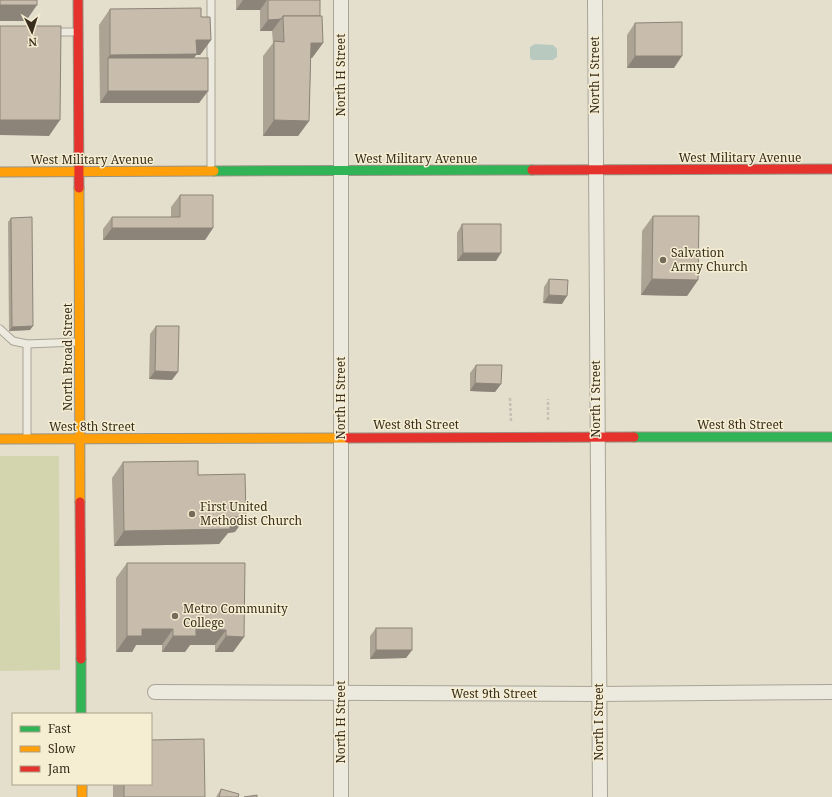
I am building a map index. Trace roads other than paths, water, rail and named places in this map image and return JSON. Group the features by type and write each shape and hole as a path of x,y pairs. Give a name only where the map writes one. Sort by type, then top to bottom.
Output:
{"main road":[{"name":"North Broad Street","path":"78,0 81,713"},
{"name":"West Military Avenue","path":"0,172 832,170"},
{"name":"West 8th Street","path":"0,439 832,437"},
{"path":"82,785 82,797"}],"street":[{"name":"North H Street","path":"341,0 341,797"},
{"name":"North I Street","path":"595,0 600,797"},
{"name":"West 9th Street","path":"155,692 599,694 832,692"}],"lane":[{"path":"211,0 211,172"},
{"path":"45,32 78,32"},
{"path":"0,329 13,341 27,344 80,342"},
{"path":"27,344 27,439"}],"place":[{"name":"Salvation Army Church","path":"663,260"},
{"name":"First United Methodist Church","path":"192,514"},
{"name":"Metro Community College","path":"175,616"}]}
